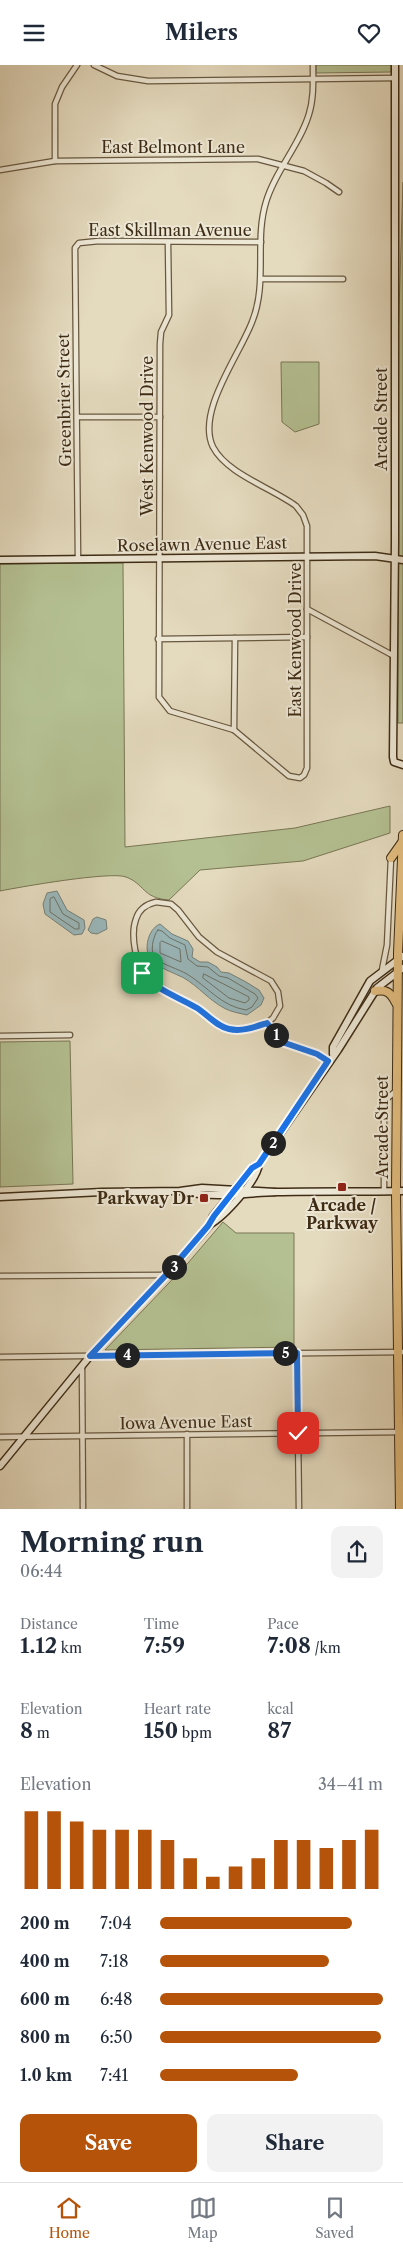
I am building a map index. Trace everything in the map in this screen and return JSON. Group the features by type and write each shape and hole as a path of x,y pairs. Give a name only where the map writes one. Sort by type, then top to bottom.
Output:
{"main road":[{"name":"Arcade Street","path":"400,1509 399,1191 396,1091 403,835"},
{"path":"391,858 393,852 403,841"},
{"path":"375,991 387,991 392,994 397,1005"}],"street":[{"path":"54,161 55,104 62,87 77,65"},
{"path":"94,65 117,75 141,80 394,77"},
{"name":"East Kenwood Drive","path":"234,730 292,778 300,778 304,775 307,768 307,526 300,511 292,503 223,460 214,448 208,432 211,409 252,322 260,296 262,279 262,218 266,199 309,115 313,95 313,65"},
{"name":"Arcade Street","path":"394,65 395,656 393,757 394,762 403,765"},
{"name":"East Belmont Lane","path":"0,170 54,161 246,159 284,165 316,177 339,193"},
{"name":"East Skillman Avenue","path":"79,243 262,242"},
{"name":"Greenbrier Street","path":"78,559 74,257 75,248 79,243"},
{"name":"West Kenwood Drive","path":"168,243 168,315 160,338 158,693 165,707 170,711 234,730"},
{"path":"262,279 343,279"},
{"path":"77,417 160,417"},
{"name":"Roselawn Avenue East","path":"0,560 376,556 403,560"},
{"path":"308,609 395,656"},
{"path":"158,639 307,637"},
{"path":"234,730 235,638"},
{"path":"382,970 387,945 391,858"},
{"path":"156,902 171,904 200,937 217,951 271,981 278,992 280,1006 273,1018 267,1023 240,1030 220,1026 199,1009 147,979 142,973 136,958 135,920 143,908 156,902"},
{"path":"333,1054 333,1047 370,981 400,958"},
{"path":"208,1226 218,1220 243,1192 258,1171 259,1164 375,991 385,980 400,969"},
{"path":"267,1023 282,1042 317,1054 328,1061"},
{"path":"0,1036 70,1035"},
{"path":"384,1192 384,1101 396,1091"},
{"path":"0,1466 82,1365 166,1275 208,1226 252,1168 259,1164"},
{"path":"0,1197 102,1192 180,1191 202,1188 236,1189 243,1192"},
{"path":"180,1191 211,1197 216,1201 217,1207 214,1216"},
{"path":"202,1195 232,1195 243,1192 399,1191"},
{"path":"0,1276 166,1275"},
{"path":"0,1357 400,1352"},
{"path":"297,1353 299,1509"},
{"path":"82,1365 83,1509"},
{"name":"Iowa Avenue East","path":"0,1437 401,1432"},
{"path":"187,1434 187,1509"}],"green space":[{"path":"316,65 391,65 391,72 316,73"},
{"path":"403,182 403,723 398,723 398,343"},
{"path":"281,362 319,362 319,424 295,432 282,422"},
{"path":"123,563 125,847 295,828 390,806 390,833 303,861 200,870 169,900 154,897 132,880 117,876 65,880 0,891 0,564"},
{"path":"70,1041 73,1184 0,1187 0,1042"},
{"path":"223,1222 236,1233 294,1233 294,1347 105,1350 188,1263"}],"water":[{"path":"57,891 67,910 84,920 85,928 82,934 74,935 45,914 43,904 47,893"},
{"path":"97,917 106,920 107,929 97,934 91,933 88,930 93,919"},
{"path":"160,924 172,934 188,941 193,949 192,957 200,962 208,962 217,967 221,972 229,973 259,990 264,998 261,1005 247,1015 229,1011 184,978 153,963 147,951 147,945 152,930"}],"place":[{"name":"Arcade / Parkway","path":"342,1187"},
{"name":"Parkway Dr","path":"204,1198"}],"route":[{"path":"142,973 158,987 199,1009 220,1026 240,1030 267,1023 282,1042 317,1054 328,1061 259,1164 252,1168 208,1226 166,1275 90,1356 297,1353 298,1433"}]}
